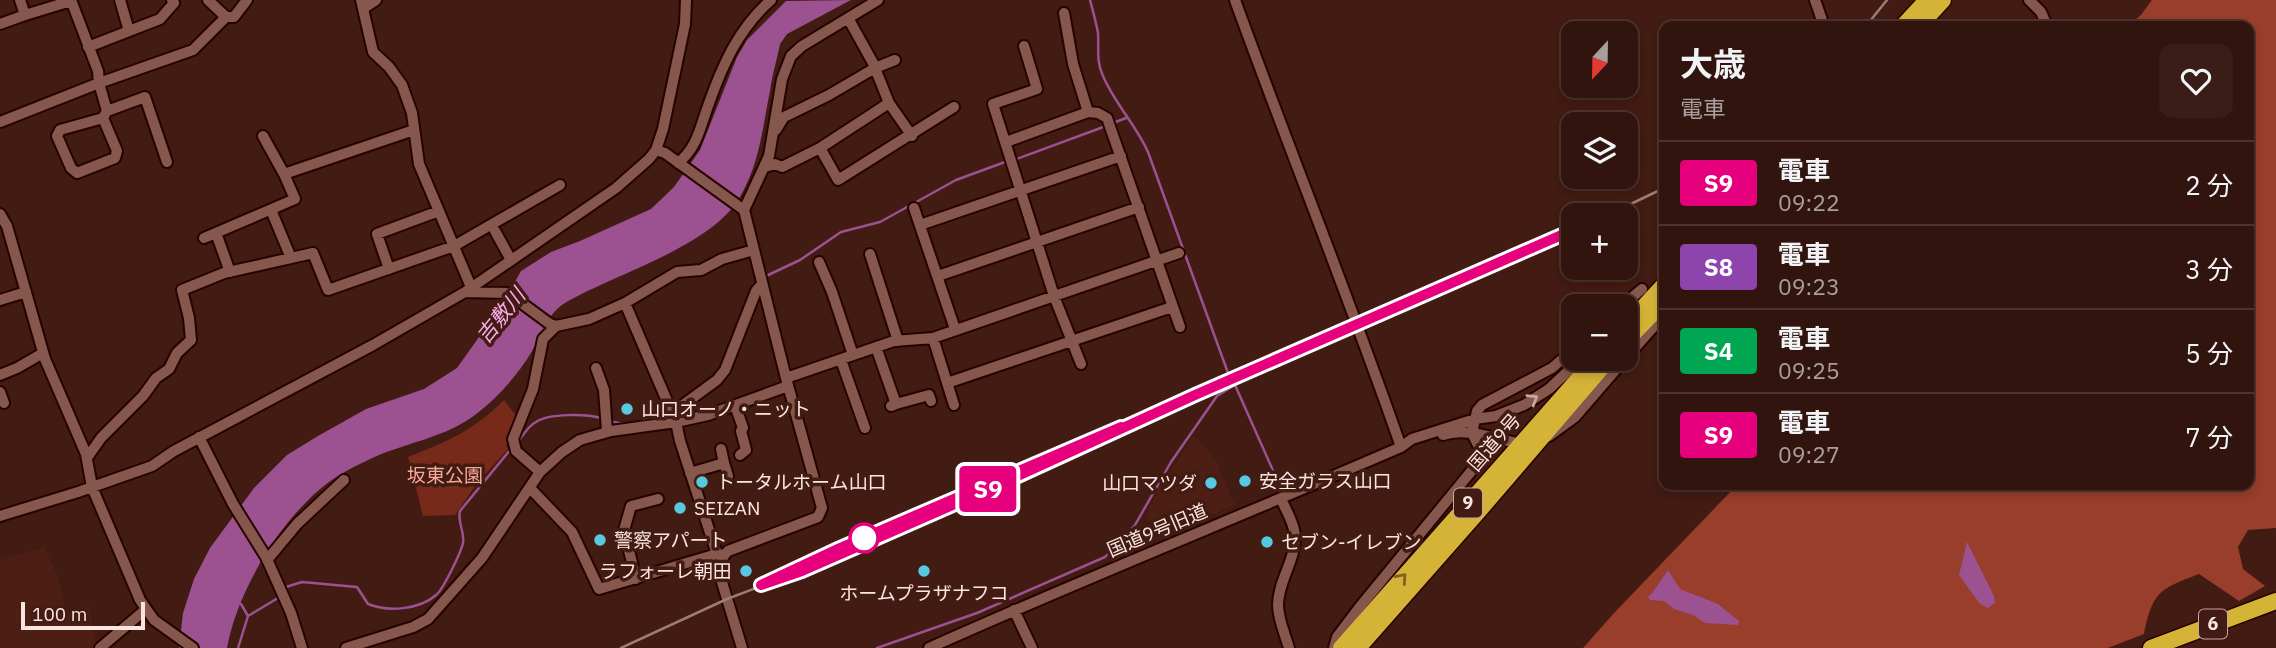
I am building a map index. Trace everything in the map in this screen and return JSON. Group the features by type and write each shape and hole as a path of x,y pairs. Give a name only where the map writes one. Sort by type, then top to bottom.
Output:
{"highway":[{"path":"1908,21 1927,0"},
{"path":"1924,21 1943,0"},
{"path":"1638,315 1659,296"},
{"path":"1638,325 1659,297"},
{"name":"国道9号","path":"1341,648 1585,371"},
{"name":"国道9号","path":"1358,648 1599,371"},
{"name":"6","path":"2151,648 2276,604"},
{"name":"6","path":"2161,648 2276,604"}],"street":[{"path":"20,0 25,15"},
{"path":"120,0 129,31"},
{"path":"208,0 226,17 234,17 247,0"},
{"path":"376,0 362,4 373,52 389,67 402,85 412,113 419,164 454,246 468,290"},
{"path":"0,516 152,466 199,437 373,345 468,290 616,187 656,150 663,129 685,24 686,0"},
{"path":"678,163 688,155 697,140 727,56 745,26 771,0"},
{"path":"741,208 769,156 782,79 791,56 802,46 877,0"},
{"path":"1235,0 1361,333 1401,447"},
{"path":"1815,0 1822,21"},
{"path":"2029,0 2041,12 2045,21"},
{"path":"0,24 71,1 98,71 105,114 117,151 115,158 77,173 71,168 57,136 61,130 105,114 145,97 167,162"},
{"path":"88,47 159,19 175,1"},
{"path":"1064,13 1073,64 1088,112"},
{"path":"0,122 193,50 226,17"},
{"path":"848,18 875,68 889,103 912,136"},
{"path":"1024,46 1037,89 993,104 1054,296 1081,364"},
{"path":"773,135 784,117 875,68 895,61"},
{"path":"765,167 775,164 782,167 820,148 889,103"},
{"path":"820,148 838,180 912,136 954,107"},
{"path":"1006,142 1088,112 1107,117 1180,327"},
{"path":"284,174 414,130"},
{"path":"204,238 295,199 263,136"},
{"path":"530,488 572,532 599,589 720,555 821,514 822,508 741,208 656,150"},
{"path":"920,225 1121,156"},
{"path":"87,458 156,378 169,369 177,353 191,340 182,290 230,272 313,253 328,290 454,246 560,185"},
{"path":"938,276 1139,207"},
{"path":"914,208 955,329"},
{"path":"271,209 291,258"},
{"path":"389,269 377,234 439,211"},
{"path":"0,214 7,226 43,353 87,458 92,487 145,610 154,620 193,648"},
{"path":"495,231 512,260"},
{"path":"216,233 230,272"},
{"path":"468,290 508,293 553,325 589,319 625,303 677,272 701,270 722,259 754,250"},
{"path":"346,648 413,627 428,619 482,558 540,472 580,440 735,405 841,359 876,347 898,341 933,338 1179,253"},
{"path":"870,254 898,341"},
{"path":"819,262 853,355"},
{"path":"674,417 725,370 756,291 762,284"},
{"path":"1636,294 1642,289"},
{"path":"0,300 26,292"},
{"path":"1638,308 1659,295"},
{"path":"625,303 674,417 690,472 720,555 721,579 742,648"},
{"path":"947,383 1172,307"},
{"path":"1638,344 1659,321"},
{"path":"540,472 516,451 513,439 533,388 543,339 553,325"},
{"path":"933,338 954,405"},
{"path":"876,347 893,405 929,395"},
{"path":"0,374 18,368 43,353"},
{"path":"841,359 865,428"},
{"path":"1334,648 1337,637 1359,608 1472,471 1480,454 1472,433 1482,405 1561,361"},
{"path":"596,368 604,390 607,432"},
{"name":"国道9号旧道","path":"929,648 1210,526 1281,499 1401,447 1412,439 1475,419 1503,414 1535,399 1568,371"},
{"path":"1547,437 1575,417 1614,371"},
{"path":"735,405 743,428 741,431 746,450 740,455"},
{"name":"国道9号旧道","path":"1401,447 1413,446 1449,433 1472,433 1513,442"},
{"path":"199,437 233,504 267,559 292,613 302,648"},
{"path":"721,449 729,476"},
{"path":"690,472 724,463"},
{"path":"267,559 297,524 344,480"},
{"path":"636,579 624,530 631,506 658,499"},
{"path":"1281,499 1295,538 1278,596 1278,607 1289,648"},
{"path":"100,648 145,610"},
{"path":"1014,610 1032,648"}],"shaded area":[{"path":"2152,0 2276,0 2276,528 2248,530 2238,547 2243,569 2265,586 2239,601 2199,574 2186,579 2167,588 2155,600 2144,634 2108,648 1583,648 1732,490 2254,490 2254,21 2134,21"},
{"path":"1194,436 1217,463 1235,505 1164,535 1146,516 1157,491"},
{"path":"45,547 61,585 65,612 89,607 97,648 0,648 0,560"}],"green space":[{"name":"坂東公園","path":"504,400 517,417 506,446 509,448 478,482 455,515 423,516 408,457 459,434"}],"water":[{"name":"吉敷川","path":"851,0 787,34 780,44 756,158 747,184 726,215 685,245 559,307 549,318 532,351 515,375 467,421 438,435 378,455 324,486 288,523 261,562 240,605 227,648 179,648 183,613 194,579 210,548 254,488 287,455 366,409 424,389 457,368 501,306 521,271 551,252 651,209 674,187 700,150 737,57 747,40 786,1"},
{"path":"1967,542 1994,596 1995,603 1988,608 1980,604 1959,575"},
{"path":"1668,570 1680,589 1718,604 1739,621 1738,625 1705,623 1693,615 1674,609 1664,601 1650,600 1648,597"}],"waterway":[{"path":"1090,0 1098,33 1101,71 1113,96 1148,152 1228,373"},
{"path":"1113,123 1126,118"},
{"path":"1014,160 1106,126"},
{"path":"764,277 800,260 841,232 880,222 956,180 1005,162"},
{"path":"877,648 977,613 1105,557 1135,525 1171,462 1217,396 1235,385 1283,493"},
{"path":"700,412 723,404"},
{"path":"647,421 668,412"},
{"path":"517,442 530,426 542,419 568,415 601,418"},
{"path":"609,421 623,424"},
{"path":"286,587 302,582 357,587 368,604 385,608 412,607 429,600 443,586 462,548 460,511 510,450"},
{"path":"486,561 512,523"},
{"path":"248,616 278,598"},
{"path":"238,648 248,616 241,604"},
{"path":"421,628 433,621"},
{"path":"1289,631 1295,648"}],"railway":[{"path":"1870,21 1887,0"},
{"path":"1633,203 1659,190"},
{"path":"621,648 727,599 801,571 996,486 1195,395 1561,235"}],"train":[{"name":"S9","path":"1121,427 1102,433 761,585 802,571 1561,235"}],"place":[{"name":"山口オーノ・ニット","path":"627,409"},
{"name":"安全ガラス山口","path":"1245,481"},
{"name":"トータルホーム山口","path":"702,482"},
{"name":"山口マツダ","path":"1211,483"},
{"name":"SEIZAN","path":"680,508"},
{"name":"警察アパート","path":"600,540"},
{"name":"セブン-イレブン","path":"1267,542"},
{"name":"ラフォーレ朝田","path":"746,571"},
{"name":"ホームプラザナフコ","path":"924,571"}]}
